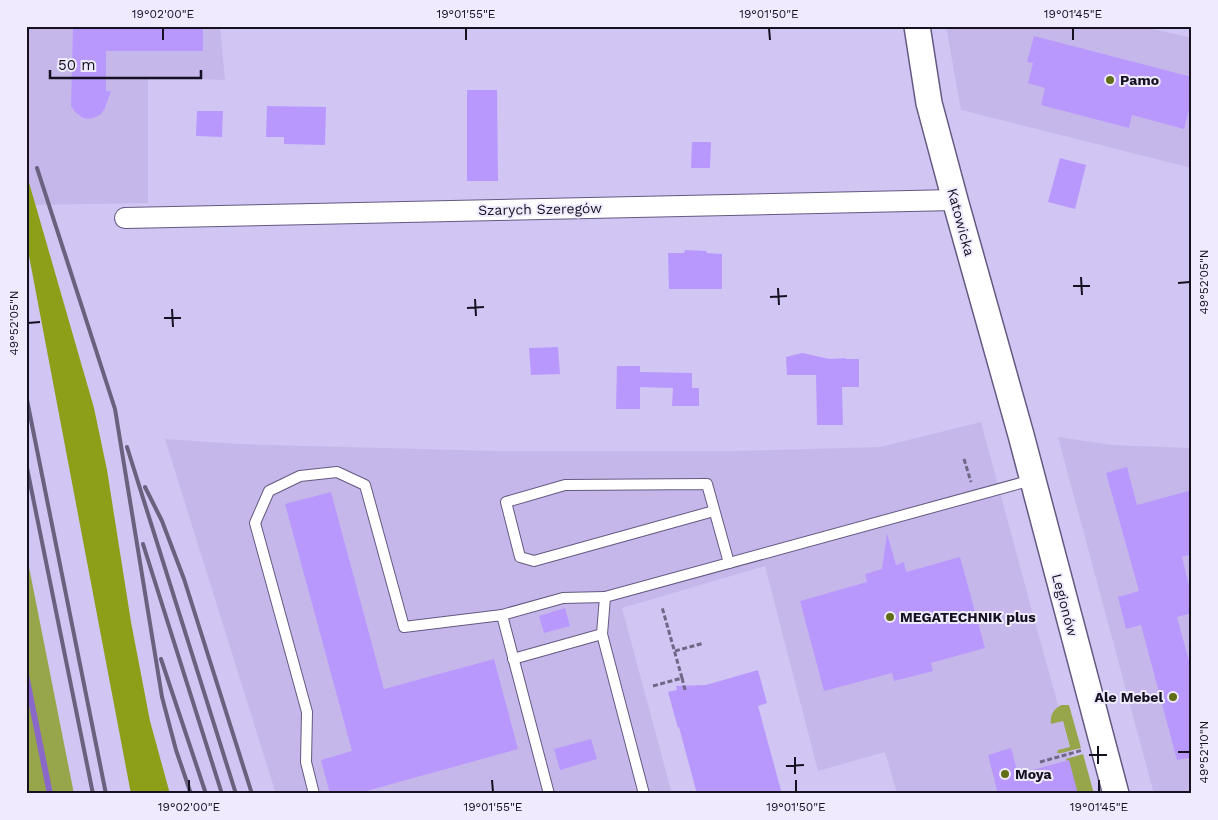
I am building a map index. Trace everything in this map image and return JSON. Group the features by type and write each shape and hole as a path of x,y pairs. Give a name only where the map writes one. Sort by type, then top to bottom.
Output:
{"street":[{"name":"Katowicka","path":"917,26 929,103 954,200 1015,416"},
{"name":"Szarych Szeregów","path":"124,218 954,200"},
{"name":"Legionów","path":"1015,416 1116,794"}],"lane":[{"path":"314,794 306,762 307,712 255,523 269,491 300,476 337,472 365,485 404,627 502,615 563,598 605,597 1032,480"},
{"path":"714,511 534,561 520,557 506,502 565,485 707,484 729,563"},
{"path":"605,597 602,634 644,794"},
{"path":"502,615 549,794"},
{"path":"513,659 602,634"}],"path":[{"path":"964,459 970,478"},
{"path":"662,607 685,690"},
{"path":"675,651 704,643"},
{"path":"654,686 682,678"},
{"path":"1040,762 1088,749"}],"shaded area":[{"path":"26,26 220,26 225,80 148,77 148,203 35,205 26,172"},
{"path":"946,26 1139,26 1192,38 1192,168 961,110"},
{"path":"981,422 1083,794 897,794 885,752 818,771 765,566 622,608 672,794 276,794 165,439 239,444 495,451 732,451 880,447"},
{"path":"1058,437 1112,445 1192,448 1192,794 1154,794"}],"green space":[{"path":"26,172 94,408 107,470 131,622 150,721 170,794 131,794 26,240"},
{"path":"26,552 74,794 27,794 26,790"},
{"path":"1061,705 1069,705 1081,748 1057,753 1058,750 1070,747 1063,721 1051,724 1053,713"},
{"path":"1083,754 1094,794 1076,794 1066,759"}],"building":[{"path":"73,26 203,26 203,51 106,51 106,91 111,91 104,110 100,115 90,119 83,118 71,106"},
{"name":"Pamo","path":"1034,36 1192,77 1192,98 1184,129 1132,115 1129,128 1041,105 1045,88 1028,83 1033,63 1027,62"},
{"path":"467,90 497,90 498,181 467,181"},
{"path":"267,106 326,107 325,145 284,144 284,137 266,137"},
{"path":"197,111 223,111 222,137 196,136"},
{"path":"692,142 711,142 710,168 691,168"},
{"path":"1060,158 1086,165 1075,209 1048,202"},
{"path":"685,250 722,254 722,289 669,289 668,253 684,253"},
{"path":"558,347 560,374 531,375 529,348"},
{"path":"802,353 830,359 859,359 859,387 842,387 843,425 817,425 816,375 787,375 786,357"},
{"path":"617,366 640,366 640,372 692,373 692,388 699,388 699,406 672,406 673,388 640,387 640,409 616,409"},
{"path":"1127,467 1137,505 1192,490 1192,554 1182,557 1192,598 1192,613 1177,617 1192,672 1192,757 1177,760 1141,625 1126,629 1118,597 1139,591 1106,473"},
{"path":"331,492 384,689 494,659 518,749 356,794 330,794 321,760 352,751 285,504"},
{"name":"MEGATECHNIK plus","path":"887,533 896,565 904,562 906,572 960,557 985,648 931,663 933,671 894,681 892,673 824,691 800,601 867,582 865,574 882,569"},
{"path":"565,608 570,626 544,633 539,616"},
{"path":"758,670 767,703 758,706 782,794 697,794 668,692 677,690 676,686 706,685"},
{"path":"591,739 597,759 560,770 554,749"},
{"path":"1011,748 1018,774 1069,760 1078,794 998,794 988,755"}],"waterway":[{"path":"26,675 50,794"}],"railway":[{"path":"37,168 115,409 162,697 176,750 191,794"},
{"path":"26,395 106,794"},
{"path":"127,447 236,794"},
{"path":"26,463 93,794"},
{"path":"145,487 162,521 184,579 252,794"},
{"path":"143,544 222,794"},
{"path":"161,659 206,794"}],"place":[{"name":"Pamo","path":"1110,80"},
{"name":"MEGATECHNIK plus","path":"890,617"},
{"name":"Ale Mebel","path":"1173,697"},
{"name":"Moya","path":"1005,774"}]}
